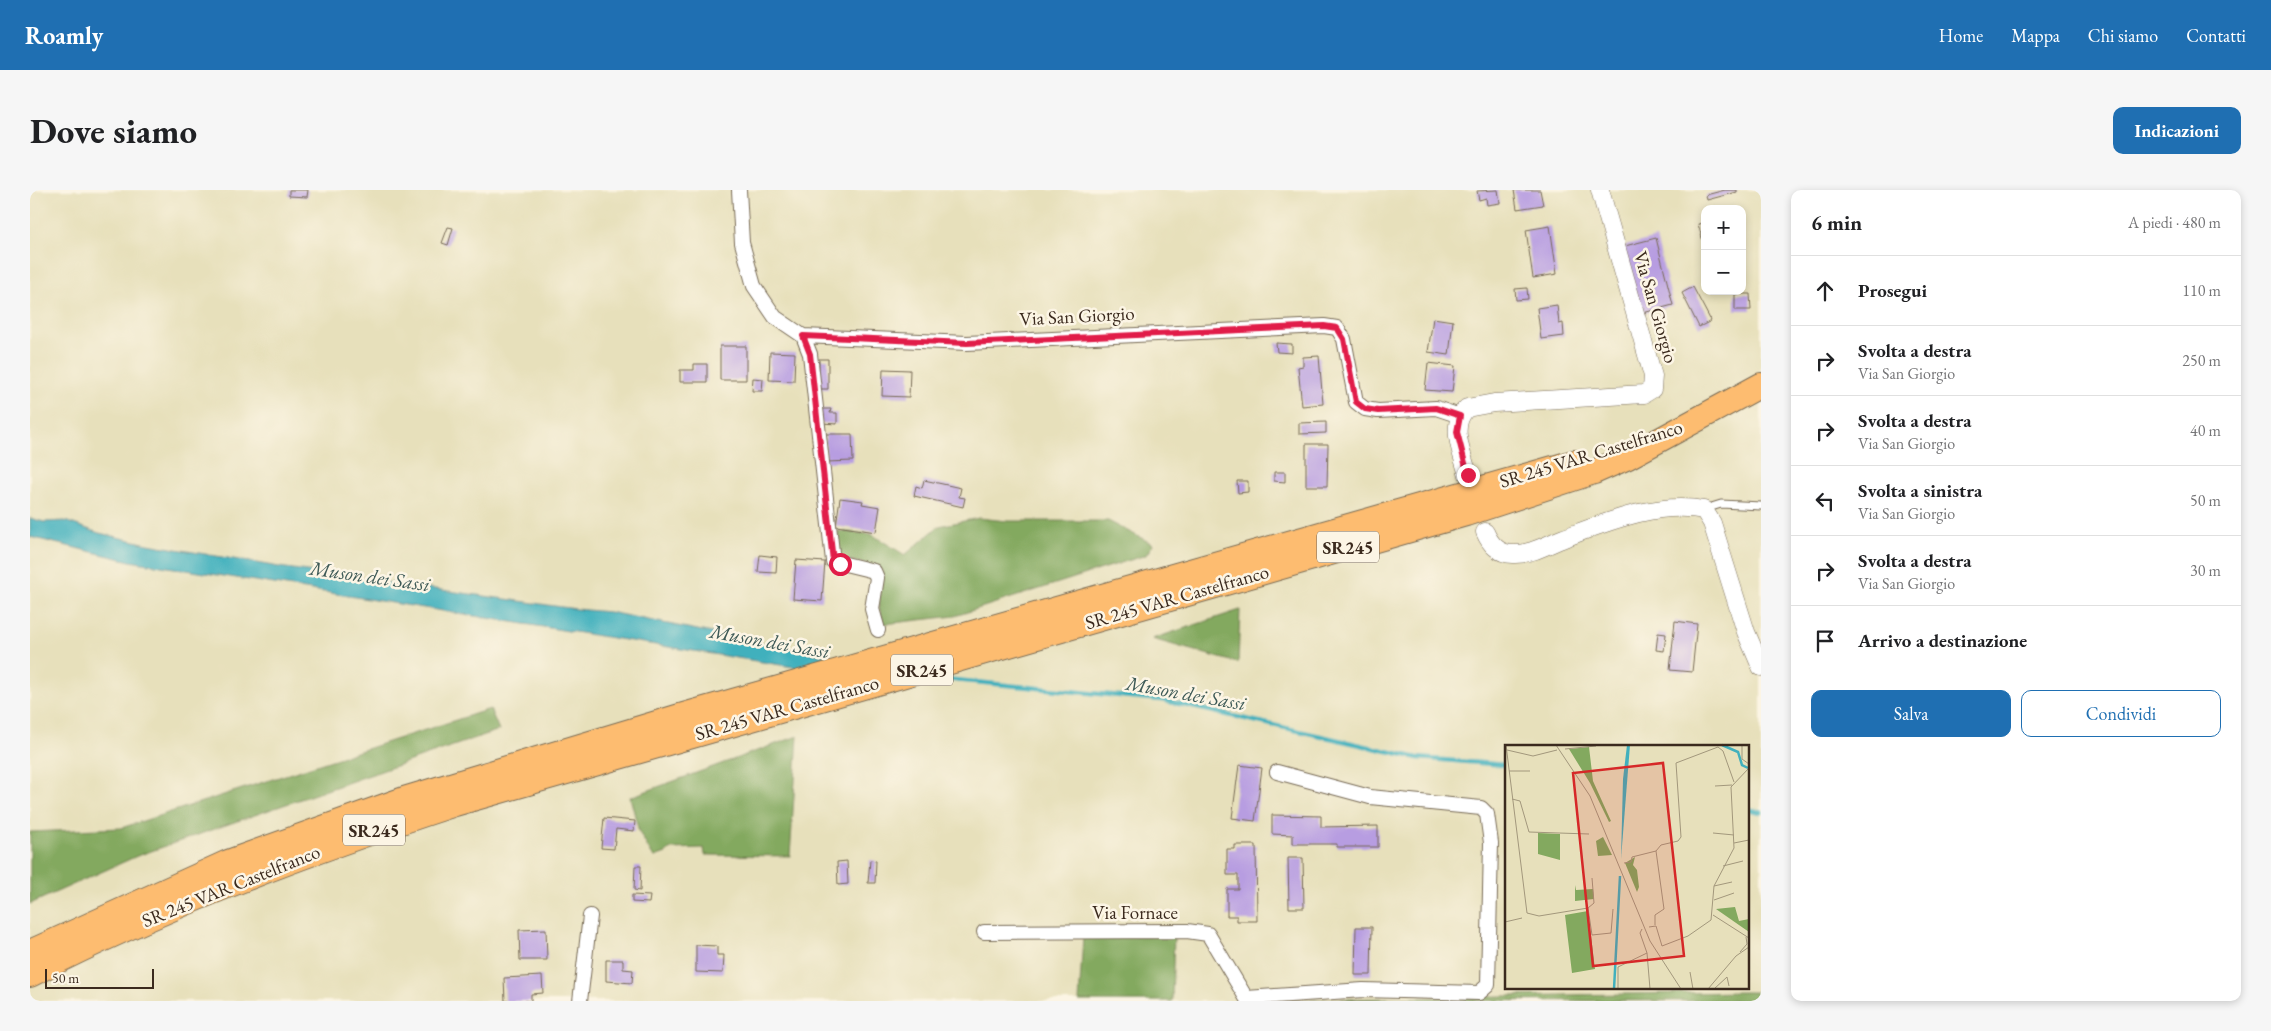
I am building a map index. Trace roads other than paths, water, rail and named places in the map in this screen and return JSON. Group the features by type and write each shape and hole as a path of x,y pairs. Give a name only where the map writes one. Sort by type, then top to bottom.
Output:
{"highway":[{"name":"SR 245 VAR Castelfranco","path":"30,975 155,916 248,876 352,838 550,775 1466,514 1594,472 1628,457 1761,386"},
{"name":"SR 245 VAR Castelfranco","path":"30,952 184,881 320,828 404,799 680,716 1587,458 1648,440 1696,421"}],"street":[{"path":"740,190 742,243 754,286 775,318 803,336 810,354 833,561 874,571 878,578 872,609 878,630"},
{"name":"Via San Giorgio","path":"803,336 967,343 1324,326 1337,328 1344,339 1356,402 1365,409 1378,411 1436,408 1460,416 1468,408 1480,406 1644,394 1652,389 1653,376 1600,190"},
{"path":"1460,416 1457,432 1468,475"},
{"path":"1485,532 1491,543 1502,552 1523,554 1595,526 1663,508 1704,510 1712,523 1746,632 1761,667"},
{"path":"1247,999 1363,990 1479,993 1488,985 1491,843 1487,814 1481,808 1370,797 1277,772"},
{"path":"580,1001 590,916"},
{"name":"Via Fornace","path":"984,932 1178,931 1208,934 1247,999"}],"lane":[{"path":"1704,510 1721,504 1761,506"}],"water":[{"path":"30,518 44,522 65,521 99,533 148,544 279,567 609,612 840,659 806,669 130,561 30,537"}],"waterway":[{"name":"Muson dei Sassi","path":"934,678 1162,700 1418,758 1505,765"},
{"name":"Muson dei Sassi","path":"1748,809 1761,812"}]}
